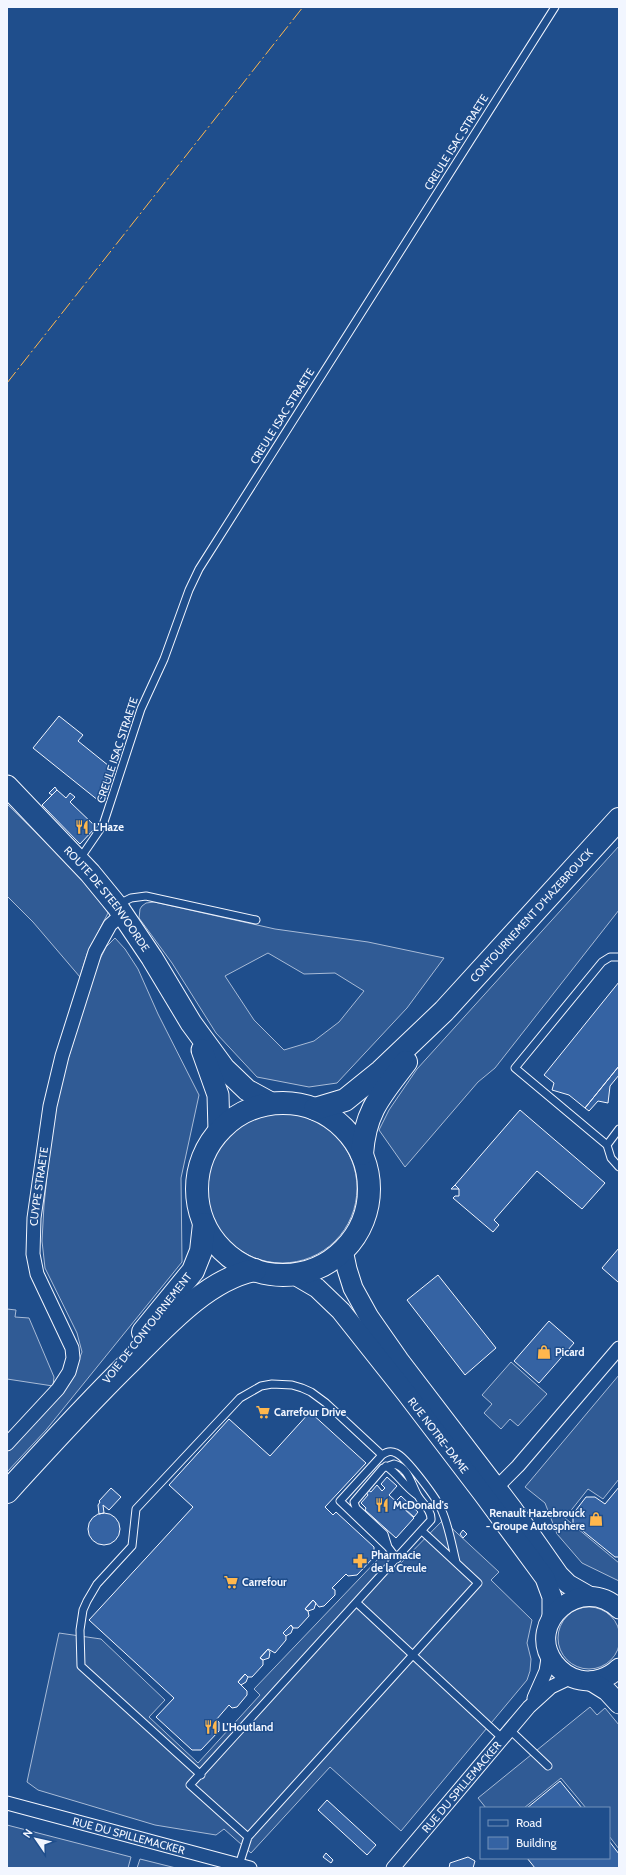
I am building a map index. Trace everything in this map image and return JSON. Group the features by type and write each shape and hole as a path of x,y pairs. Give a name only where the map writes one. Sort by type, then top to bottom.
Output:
{"highway":[{"name":"CONTOURNEMENT D'HAZEBROUCK","path":"315,1109 336,1103 353,1094 381,1071 444,1011 619,819"},
{"name":"CONTOURNEMENT D'HAZEBROUCK","path":"362,1154 366,1125 375,1102 444,1011"},
{"path":"271,1103 289,1103 315,1109 330,1116 343,1127 354,1140 362,1154 369,1181 367,1205 360,1227 344,1250 317,1268 293,1274 278,1275 255,1270 241,1264 228,1255 217,1244 204,1224 198,1202 197,1179 206,1150 219,1131 246,1111 271,1103"},
{"name":"VOIE DE CONTOURNEMENT","path":"87,1405 190,1275 199,1257 204,1224"},
{"name":"VOIE DE CONTOURNEMENT","path":"7,1492 87,1405 164,1328 204,1295 231,1277 255,1270"}],"main road":[{"name":"ROUTE DE STEENVOORDE","path":"7,786 79,861 119,910 152,958 192,1023 235,1080 247,1090 271,1103"},
{"name":"ROUTE DE STEENVOORDE","path":"192,1023 216,1086 220,1111 219,1131"},
{"name":"RUE NOTRE-DAME","path":"344,1250 349,1278 356,1296 366,1312 399,1360 497,1487 559,1575 568,1584 589,1596 599,1598 617,1606"},
{"name":"RUE NOTRE-DAME","path":"293,1274 317,1288 341,1311 406,1393 545,1578 552,1596 552,1617 547,1632 549,1652"},
{"path":"552,1617 559,1608 568,1602 589,1596"},
{"path":"549,1652 559,1669 572,1677 591,1681 607,1691 619,1704"},
{"path":"591,1681 605,1677 619,1668"}],"street":[{"name":"CUYPE STRAETE","path":"7,1444 51,1398 65,1380 72,1365 73,1358 70,1342 40,1285 33,1245 34,1218 50,1106 62,1056 95,952 119,910"},
{"path":"497,1487 518,1466 619,1348"},
{"name":"RUE DU SPILLEMACKER","path":"529,1706 546,1672 549,1652"},
{"name":"RUE DU SPILLEMACKER","path":"393,1868 529,1706 551,1687 572,1677"},
{"name":"RUE DU SPILLEMACKER","path":"7,1803 244,1867"}],"lane":[{"name":"CREULE ISAC STRAETE","path":"79,861 103,825 141,709 164,659 189,590 199,569 555,7"},
{"path":"119,910 131,898 146,896 256,920"},
{"path":"619,957 610,957 602,962 515,1068 607,1145 610,1158 619,1167"},
{"path":"607,1145 619,1129"},
{"path":"201,1775 81,1666 80,1630 83,1610 97,1584 132,1546 136,1509 232,1406 250,1391 261,1386 281,1384 292,1385 311,1392 332,1409 382,1455"},
{"path":"397,1559 388,1547 340,1501 382,1455 390,1451 401,1456 438,1503 443,1513 456,1563"},
{"path":"248,1836 190,1785 201,1775 397,1559 422,1531 432,1517 417,1495 406,1487 395,1473 386,1466 355,1498 354,1502 356,1508 384,1534 388,1547"},
{"path":"244,1867 248,1836 478,1583 422,1531"},
{"path":"357,1603 413,1655 506,1734 548,1766"}],"shaded area":[{"path":"7,804 70,866 94,893 108,913 87,954 80,977 33,922 7,896"},
{"path":"619,846 619,910 495,1068 478,1082 405,1167 379,1130 389,1110 417,1069"},
{"path":"154,902 275,929 368,942 444,958 407,1008 337,1083 309,1087 257,1077 216,1033 172,963 139,918 140,909 146,903","holes":["268,953 304,974 335,973 364,991 339,1022 314,1041 284,1050 254,1020 225,976"]},
{"path":"115,938 125,949 138,969 158,1014 199,1095 181,1178 182,1262 46,1430 7,1472 7,1451 62,1394 71,1380 82,1352 77,1333 45,1268 42,1241 44,1205 53,1118 57,1096 95,969 106,947"},
{"path":"289,1113 318,1121 340,1140 349,1152 352,1159 356,1173 356,1203 349,1224 330,1246 318,1255 311,1258 297,1262 275,1263 246,1255 234,1246 219,1230 212,1217 208,1203 207,1181 215,1152 224,1140 240,1125 253,1118 267,1114"},
{"path":"7,1309 16,1310 15,1317 29,1318 54,1377 53,1386 7,1379"},
{"path":"511,1362 547,1394 518,1426 510,1419 501,1429 484,1413 492,1404 482,1395"},
{"path":"619,1375 619,1479 603,1499 588,1489 565,1518 619,1563 619,1581 582,1563 557,1534 545,1503 525,1487"},
{"path":"443,1520 499,1572 491,1580 532,1620 527,1643 531,1659 530,1671 527,1680 401,1831 330,1767 251,1853 224,1829 216,1835 155,1825 38,1790 27,1782 59,1633 101,1639 165,1700 149,1717 198,1763 260,1695 254,1689 382,1555 396,1568"},
{"path":"589,1607 601,1609 611,1616 618,1626 620,1638 618,1650 611,1660 601,1667 589,1669 577,1667 567,1660 560,1650 558,1638 560,1626 567,1616 577,1609"},
{"path":"590,1707 597,1715 605,1708 619,1725 619,1849 610,1837 610,1807 585,1807 561,1778 525,1807 485,1807 478,1798"},
{"path":"7,1825 131,1857 128,1868 7,1868"},
{"path":"140,1859 176,1868 137,1868"}],"building":[{"path":"59,716 83,735 78,741 114,770 102,786 107,790 99,801 33,748"},
{"path":"55,787 57,790 52,795 49,793"},
{"path":"57,790 66,798 70,793 75,797 70,802 96,827 80,844 42,805"},
{"path":"619,982 619,1066 585,1108 569,1095 552,1090 554,1083 544,1075"},
{"path":"619,1066 619,1075 610,1086 608,1103 598,1101 589,1111 585,1108"},
{"path":"520,1110 605,1183 582,1209 537,1171 494,1220 499,1225 493,1232 453,1198 455,1196 459,1196 459,1189 455,1185"},
{"path":"455,1185 459,1189 451,1189"},
{"path":"619,1248 619,1281 618,1282 602,1268"},
{"path":"438,1275 496,1348 465,1375 407,1300"},
{"name":"Picard","path":"549,1321 574,1343 539,1383 514,1361"},
{"name":"Carrefour","path":"310,1412 366,1463 325,1507 333,1515 336,1512 374,1547 374,1557 357,1575 348,1576 346,1574 332,1588 335,1590 335,1595 324,1606 319,1607 313,1600 305,1609 308,1611 309,1616 298,1628 293,1628 291,1625 283,1633 286,1636 286,1640 275,1653 268,1649 260,1658 263,1660 263,1665 252,1677 248,1677 245,1674 238,1682 247,1691 247,1695 237,1707 232,1708 229,1705 216,1720 219,1722 219,1731 201,1750 192,1750 156,1717 174,1698 89,1620 193,1507 169,1485 229,1419 270,1456"},
{"name":"McDonald's","path":"387,1477 397,1486 389,1495 414,1518 396,1538 365,1510 366,1508 361,1503 368,1495 366,1492 368,1490 371,1492 377,1485 382,1491 385,1488 381,1484"},
{"name":"Renault Hazebrouck - Groupe Autosphere","path":"619,1487 619,1557 615,1557 573,1523 573,1514 586,1497 595,1497 605,1504"},
{"path":"111,1488 121,1497 109,1510 103,1505 104,1513 99,1514 99,1501"},
{"path":"401,1496 418,1512 414,1517 396,1501"},
{"path":"104,1513 115,1518 120,1529 115,1540 104,1545 93,1540 88,1529 93,1518"},
{"path":"463,1530 467,1534 463,1538 460,1534"},
{"path":"313,1600 316,1603 314,1609 308,1611 305,1609"},
{"path":"291,1625 293,1628 291,1633 286,1636 283,1633"},
{"path":"268,1649 270,1652 269,1658 263,1660 260,1658"},
{"path":"245,1674 248,1677 246,1682 241,1685 238,1682"},
{"path":"560,1781 581,1807 528,1807"},
{"path":"327,1800 376,1845 367,1855 318,1810"},
{"path":"610,1842 619,1854 619,1868 535,1868 528,1859 610,1859"},
{"path":"326,1853 333,1860 331,1863 323,1857"},
{"path":"468,1857 475,1861 473,1868 449,1868 450,1863"}],"power":[{"path":"7,383 303,7"}],"place":[{"name":"L'Haze","path":"82,827"},
{"name":"Picard","path":"544,1352"},
{"name":"Carrefour Drive","path":"263,1412"},
{"name":"McDonald's","path":"382,1505"},
{"name":"Renault Hazebrouck - Groupe Autosphere","path":"596,1519"},
{"name":"Pharmacie de la Creule","path":"360,1561"},
{"name":"Carrefour","path":"231,1582"},
{"name":"L'Houtland","path":"211,1727"}]}
